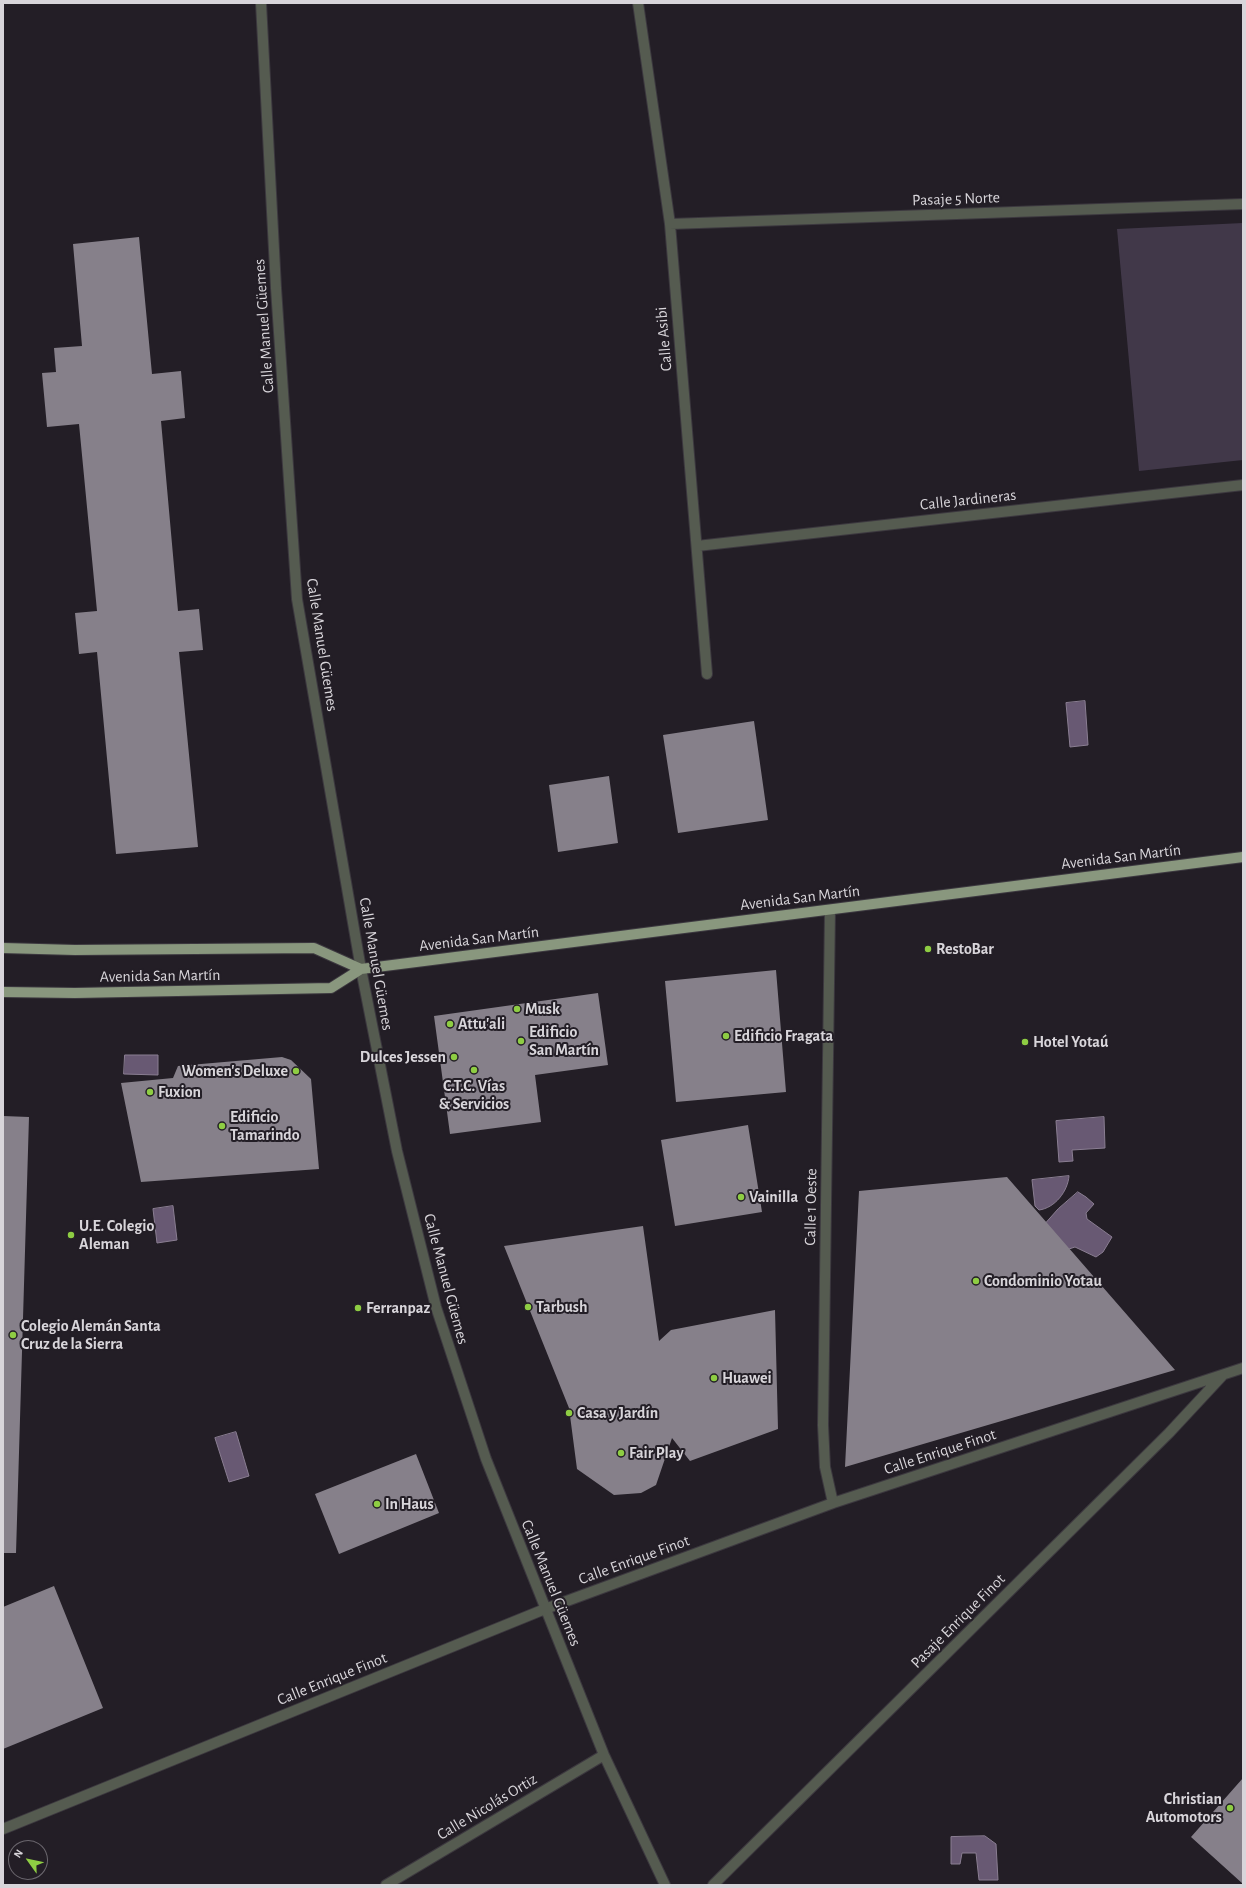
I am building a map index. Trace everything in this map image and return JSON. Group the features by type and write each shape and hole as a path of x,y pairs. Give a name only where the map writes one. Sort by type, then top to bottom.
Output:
{"main road":[{"name":"Avenida San Martín","path":"3,992 75,993 331,988 361,969 1243,857"},
{"name":"Avenida San Martín","path":"3,948 75,950 314,948 361,969"}],"street":[{"name":"Calle Manuel Güemes","path":"261,3 276,288 297,599 361,969 397,1151 436,1306 486,1459 604,1755 665,1885"},
{"name":"Calle Asibi","path":"638,3 670,224 707,674"},
{"name":"Pasaje 5 Norte","path":"670,224 1243,204"},
{"name":"Calle Jardineras","path":"696,546 1243,485"},
{"name":"Calle 1 Oeste","path":"830,910 823,1425 825,1467 833,1503"},
{"name":"Calle Enrique Finot","path":"3,1829 545,1609 833,1503 1223,1376 1243,1368"},
{"name":"Pasaje Enrique Finot","path":"713,1885 1163,1439 1223,1376"},
{"name":"Calle Nicolás Ortiz","path":"386,1885 604,1755"}],"shaded area":[{"path":"1243,223 1243,460 1139,471 1117,229"},
{"path":"1085,701 1088,745 1070,747 1066,703"},
{"path":"125,1055 158,1055 158,1075 124,1074"},
{"path":"1104,1117 1105,1148 1072,1150 1073,1161 1059,1162 1056,1121"},
{"path":"1069,1176 1066,1187 1060,1198 1045,1209 1039,1210 1035,1206 1032,1180"},
{"path":"1078,1192 1094,1204 1086,1213 1087,1219 1112,1237 1103,1252 1096,1257 1075,1247 1060,1252 1042,1227 1058,1209"},
{"path":"173,1206 177,1240 157,1243 153,1209"},
{"path":"236,1432 249,1476 229,1482 215,1438"},
{"path":"985,1836 996,1844 998,1880 979,1880 976,1853 962,1853 960,1864 951,1864 951,1837"}],"building":[{"path":"139,237 152,374 181,371 185,418 161,421 178,611 199,609 203,650 179,652 198,847 116,854 97,652 79,654 75,613 97,611 79,424 47,427 42,373 56,372 54,348 82,346 73,244"},
{"path":"754,721 768,820 678,833 663,735"},
{"path":"609,776 618,843 558,852 549,785"},
{"name":"Edificio Fragata","path":"776,970 786,1092 676,1102 665,981"},
{"name":"Edificio San Martín","path":"598,993 608,1065 535,1075 541,1122 450,1134 434,1016"},
{"name":"Edificio Tamarindo","path":"282,1057 291,1060 311,1079 319,1169 141,1182 121,1083 173,1078 178,1066"},
{"name":"Colegio Alemán Santa Cruz de la Sierra","path":"3,1116 29,1117 16,1553 3,1553"},
{"path":"748,1125 762,1212 675,1226 661,1140"},
{"name":"Condominio Yotau","path":"1007,1177 1175,1370 845,1467 859,1191"},
{"path":"643,1226 659,1341 671,1330 775,1310 778,1429 690,1461 672,1438 656,1485 641,1493 614,1495 577,1469 569,1408 504,1246"},
{"name":"In Haus","path":"416,1454 439,1513 339,1554 315,1494"},
{"path":"54,1586 103,1708 3,1749 3,1607"},
{"name":"Christian Automotors","path":"1243,1778 1243,1884 1191,1837"}],"place":[{"name":"RestoBar","path":"928,949"},
{"name":"Musk","path":"517,1009"},
{"name":"Attu'ali","path":"450,1024"},
{"name":"Edificio Fragata","path":"726,1036"},
{"name":"Edificio San Martín","path":"521,1041"},
{"name":"Hotel Yotaú","path":"1025,1042"},
{"name":"Dulces Jessen","path":"454,1057"},
{"name":"C.T.C. Vías & Servicios","path":"474,1070"},
{"name":"Women's Deluxe","path":"296,1071"},
{"name":"Fuxion","path":"150,1092"},
{"name":"Edificio Tamarindo","path":"222,1126"},
{"name":"Vainilla","path":"741,1197"},
{"name":"U.E. Colegio Aleman","path":"71,1235"},
{"name":"Condominio Yotau","path":"976,1281"},
{"name":"Tarbush","path":"528,1307"},
{"name":"Ferranpaz","path":"358,1308"},
{"name":"Colegio Alemán Santa Cruz de la Sierra","path":"13,1335"},
{"name":"Huawei","path":"714,1378"},
{"name":"Casa y Jardín","path":"569,1413"},
{"name":"Fair Play","path":"621,1453"},
{"name":"In Haus","path":"377,1504"},
{"name":"Christian Automotors","path":"1230,1808"}]}
